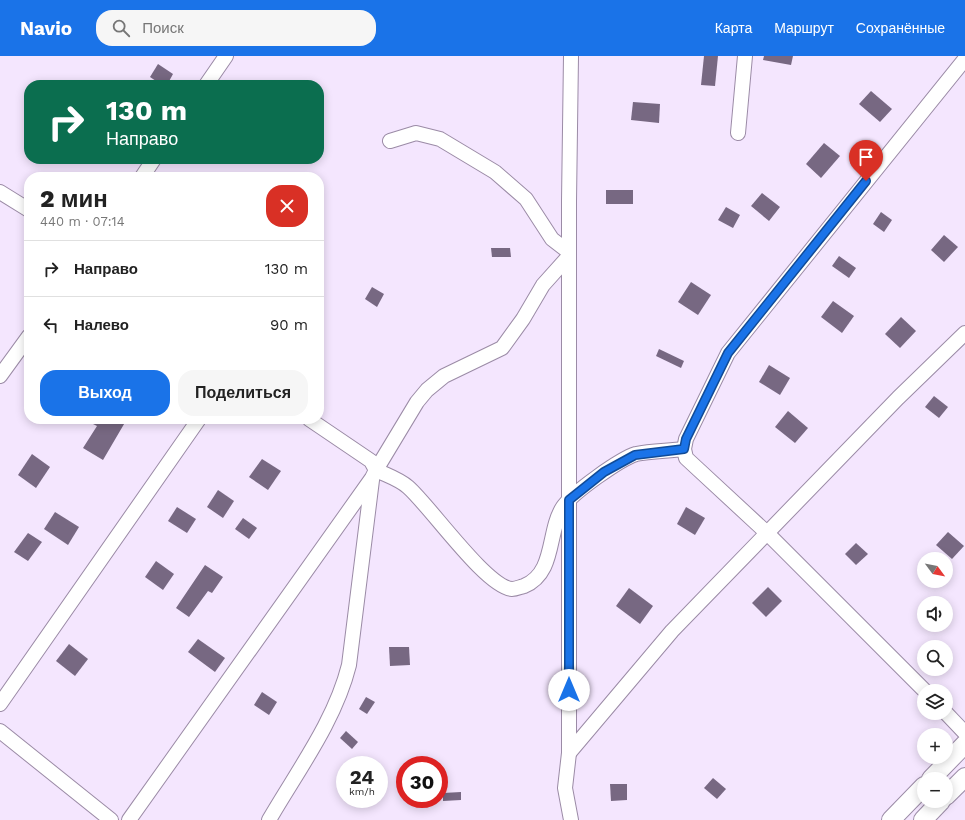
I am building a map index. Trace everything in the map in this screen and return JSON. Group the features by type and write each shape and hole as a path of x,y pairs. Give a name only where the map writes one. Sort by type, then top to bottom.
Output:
{"main road":[{"path":"938,772 965,744"},
{"path":"953,789 965,777"},
{"path":"891,820 917,793"},
{"path":"923,820 934,808"}],"street":[{"path":"209,80 226,56"},
{"path":"571,56 568,753 565,788 571,820"},
{"path":"738,133 745,56"},
{"path":"918,684 767,533 686,458 684,449 686,439 728,353 965,58"},
{"path":"390,141 416,133 440,139 495,172 526,199 552,239 569,254"},
{"path":"0,192 24,207"},
{"path":"129,820 374,474 417,402 444,376 502,348 522,319 542,285 569,254"},
{"path":"568,753 672,632 898,398 965,334"},
{"path":"0,376 24,343"},
{"path":"0,704 196,424"},
{"path":"269,820 334,710 344,684 349,665 374,474 371,461 316,424"},
{"path":"374,474 407,486 477,564 502,587 514,589 527,584 540,572 551,549 557,519 563,507 569,500 604,472 635,455 684,449"},
{"path":"953,720 965,732"},
{"path":"0,732 111,820"}],"building":[{"path":"704,56 718,56 715,86 701,85"},
{"path":"764,56 793,56 791,65 763,60"},
{"path":"158,64 173,74 170,80 154,80 150,77"},
{"path":"871,91 892,109 880,122 859,104"},
{"path":"633,102 660,104 659,123 631,120"},
{"path":"824,143 840,156 821,178 806,164"},
{"path":"606,190 633,190 633,204 606,204"},
{"path":"762,193 780,207 769,221 751,206"},
{"path":"726,207 740,215 733,228 718,220"},
{"path":"881,212 892,220 884,232 873,224"},
{"path":"944,235 958,247 944,262 931,250"},
{"path":"491,248 510,248 511,257 492,257"},
{"path":"839,256 856,268 849,278 832,266"},
{"path":"691,282 711,295 698,315 678,302"},
{"path":"372,287 384,294 377,307 365,299"},
{"path":"833,301 854,316 842,333 821,317"},
{"path":"901,317 916,331 900,348 885,334"},
{"path":"659,349 684,361 681,368 656,356"},
{"path":"769,365 790,378 780,395 759,382"},
{"path":"934,396 948,407 939,418 925,407"},
{"path":"788,411 808,428 795,443 775,427"},
{"path":"93,424 124,424 103,460 83,448 97,426"},
{"path":"32,454 50,467 36,488 18,475"},
{"path":"262,459 281,471 268,490 249,477"},
{"path":"218,490 234,501 223,518 207,507"},
{"path":"177,507 196,519 187,533 168,521"},
{"path":"686,507 705,518 695,535 677,524"},
{"path":"55,512 79,527 68,545 44,529"},
{"path":"243,518 257,528 249,539 235,529"},
{"path":"948,532 964,546 953,558 953,552 944,552 936,545"},
{"path":"28,533 42,542 28,561 14,552"},
{"path":"856,543 868,554 856,565 845,554"},
{"path":"156,561 174,574 163,590 145,577"},
{"path":"205,565 223,577 212,593 208,591 189,617 176,608"},
{"path":"768,587 782,601 766,617 752,603"},
{"path":"629,588 653,606 640,624 616,606"},
{"path":"198,639 225,658 215,672 188,652"},
{"path":"69,644 88,659 75,676 56,661"},
{"path":"389,647 409,647 410,665 390,666"},
{"path":"262,692 277,702 269,715 254,705"},
{"path":"366,697 375,702 367,714 359,709"},
{"path":"346,731 358,742 352,749 340,738"},
{"path":"713,778 726,789 717,799 704,788"},
{"path":"610,784 627,784 627,800 611,801"},
{"path":"461,792 461,800 448,801 448,793"}],"route":[{"path":"569,690 569,500 604,472 635,455 684,449 686,439 728,353 866,181"}]}
